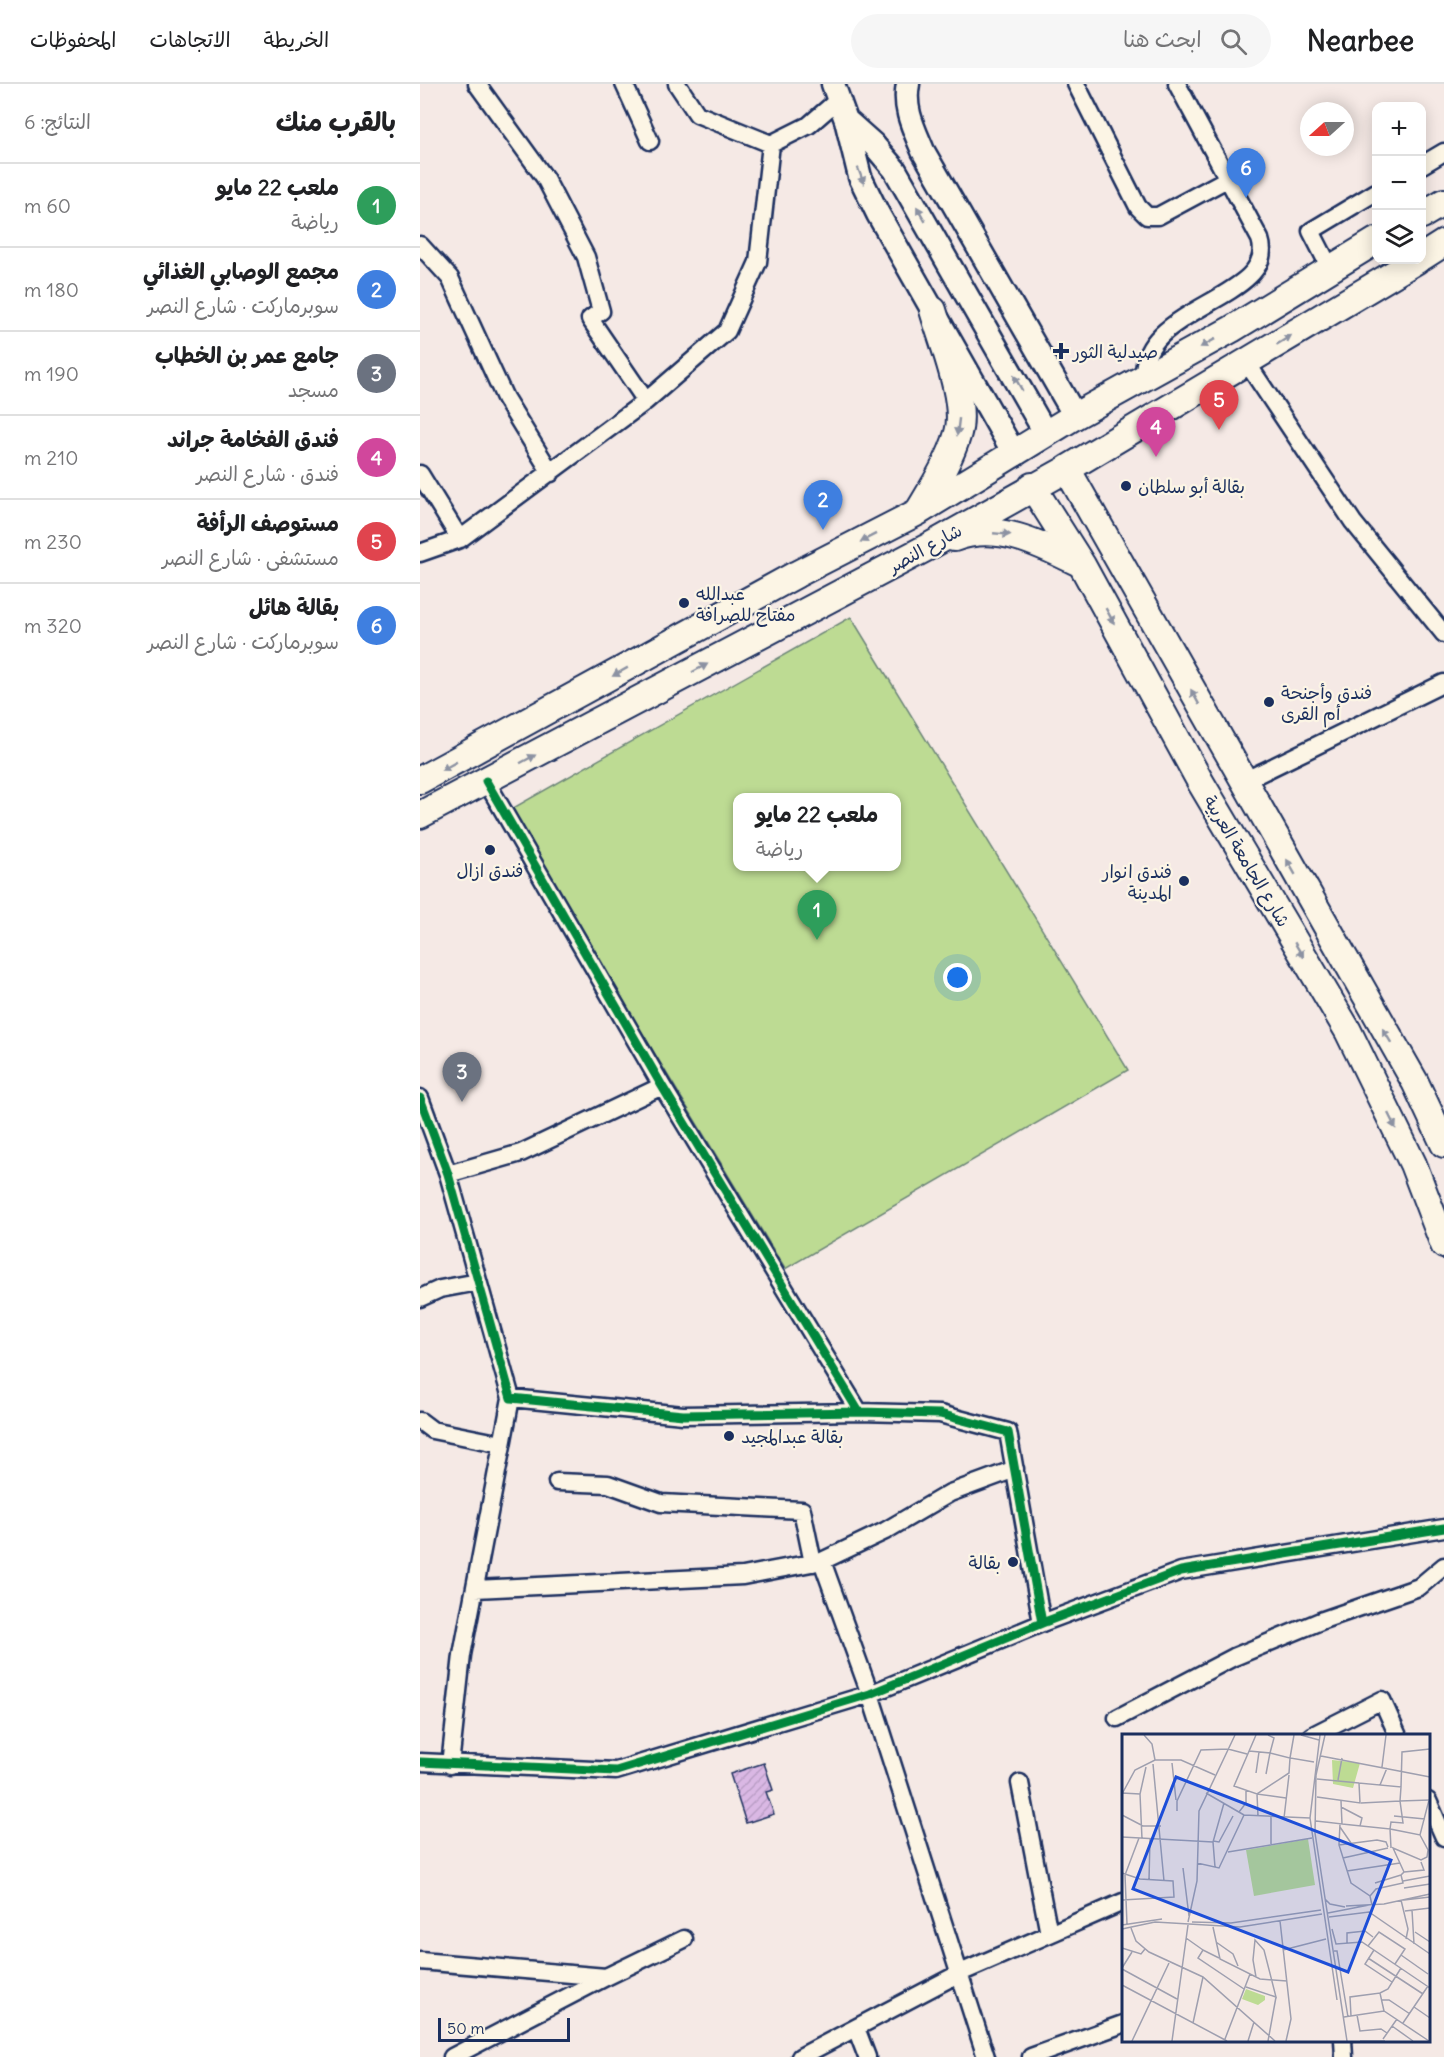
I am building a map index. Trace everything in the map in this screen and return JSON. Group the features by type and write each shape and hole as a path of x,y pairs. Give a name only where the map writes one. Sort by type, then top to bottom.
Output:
{"main road":[{"path":"1426,213 1444,202"},
{"path":"1426,254 1444,243"},
{"name":"شارع النصر","path":"420,780 778,585 918,512 1015,455 1075,416 1145,378 1372,244"},
{"path":"1376,264 1379,271 1407,266"},
{"name":"شارع النصر","path":"420,815 926,548 1032,486 1067,469 1407,266"},
{"path":"1330,270 1343,280 1350,299"},
{"path":"918,512 949,457 959,430 958,399 933,310"},
{"path":"1089,456 1090,480 1112,550"},
{"name":"شارع الجامعة العربية","path":"1067,469 1242,782 1415,1082 1444,1144"},
{"name":"شارع الجامعة العربية","path":"1032,486 1082,565 1201,783 1347,1032 1413,1164 1444,1245"},
{"path":"926,548 964,534 1000,533 1023,537 1082,565"},
{"path":"819,563 822,579 839,595"},
{"path":"778,585 795,597 797,611 795,618"}],"street":[{"path":"477,84 545,178 586,257 601,311 590,319 646,401"},
{"path":"624,84 650,141"},
{"path":"677,84 697,114 771,144 809,125 839,101"},
{"path":"908,84 906,96 908,112 924,151 1075,416"},
{"path":"1076,84 1138,207 1147,216 1158,216 1227,178"},
{"path":"1145,378 1146,354 1156,338 1246,279 1261,260 1260,239 1177,84"},
{"path":"839,101 854,159 878,214 1015,455"},
{"path":"839,101 895,170 1047,434"},
{"path":"420,553 460,539 646,401 727,331 758,262 771,144"},
{"path":"1426,163 1444,152"},
{"path":"1330,270 1311,231 1372,195"},
{"path":"420,245 450,278 505,399 551,472"},
{"path":"1247,363 1353,522 1444,634"},
{"path":"420,474 460,539"},
{"path":"1242,782 1444,683"},
{"path":"486,781 662,1086 859,1412"},
{"path":"448,1174 521,1153 662,1086"},
{"path":"420,1098 448,1174 511,1398 462,1655 450,1765"},
{"path":"420,1298 440,1289 478,1282"},
{"path":"511,1398 683,1415 859,1412 940,1414 1008,1432 1042,1623"},
{"path":"420,1420 432,1430 502,1444"},
{"path":"475,1589 742,1576 818,1562 885,1531 950,1493 1015,1469"},
{"path":"557,1482 608,1484 661,1503 802,1510 818,1562 870,1694 986,2057"},
{"path":"420,1762 616,1771 870,1694 1042,1623 1181,1571 1444,1528"},
{"path":"1117,1718 1234,1657 1323,1620 1419,1587 1444,1566"},
{"path":"1315,1734 1382,1700 1397,1734"},
{"path":"1020,1783 1049,1934"},
{"path":"1429,1803 1444,1837"},
{"path":"800,2057 960,1973 1122,1902"},
{"path":"452,2057 684,1939"},
{"path":"420,1961 606,1977"},
{"path":"1031,2057 1122,2024"},
{"path":"856,2028 867,2057"},
{"path":"1343,2042 1344,2057"}],"green space":[{"path":"851,617 1128,1070 785,1269 508,811"}],"building":[{"path":"764,1763 773,1790 766,1792 774,1814 746,1823 730,1774"}],"cycle path":[{"path":"486,781 662,1086 859,1412"},
{"path":"420,1098 448,1174 511,1398 683,1415 859,1412 940,1414 1008,1432 1042,1623"},
{"path":"420,1762 616,1771 870,1694 1042,1623 1181,1571 1444,1528"}],"place":[{"name":"بقالة هائل","path":"1246,198"},
{"name":"صيدلية الثور","path":"1061,351"},
{"name":"مستوصف الرأفة","path":"1219,430"},
{"name":"فندق الفخامة جراند","path":"1156,457"},
{"name":"بقالة أبو سلطان","path":"1126,486"},
{"name":"مجمع الوصابي الغذائي","path":"823,530"},
{"name":"عبدالله مفتاح للصرافة","path":"684,603"},
{"name":"فندق وأجنحة أم القرى","path":"1269,702"},
{"name":"فندق ازال","path":"490,850"},
{"name":"فندق انوار المدينة","path":"1184,881"},
{"name":"ملعب 22 مايو","path":"817,940"},
{"name":"جامع عمر بن الخطاب","path":"462,1102"},
{"name":"بقالة عبدالمجيد","path":"729,1436"},
{"name":"بقالة","path":"1013,1562"}]}
